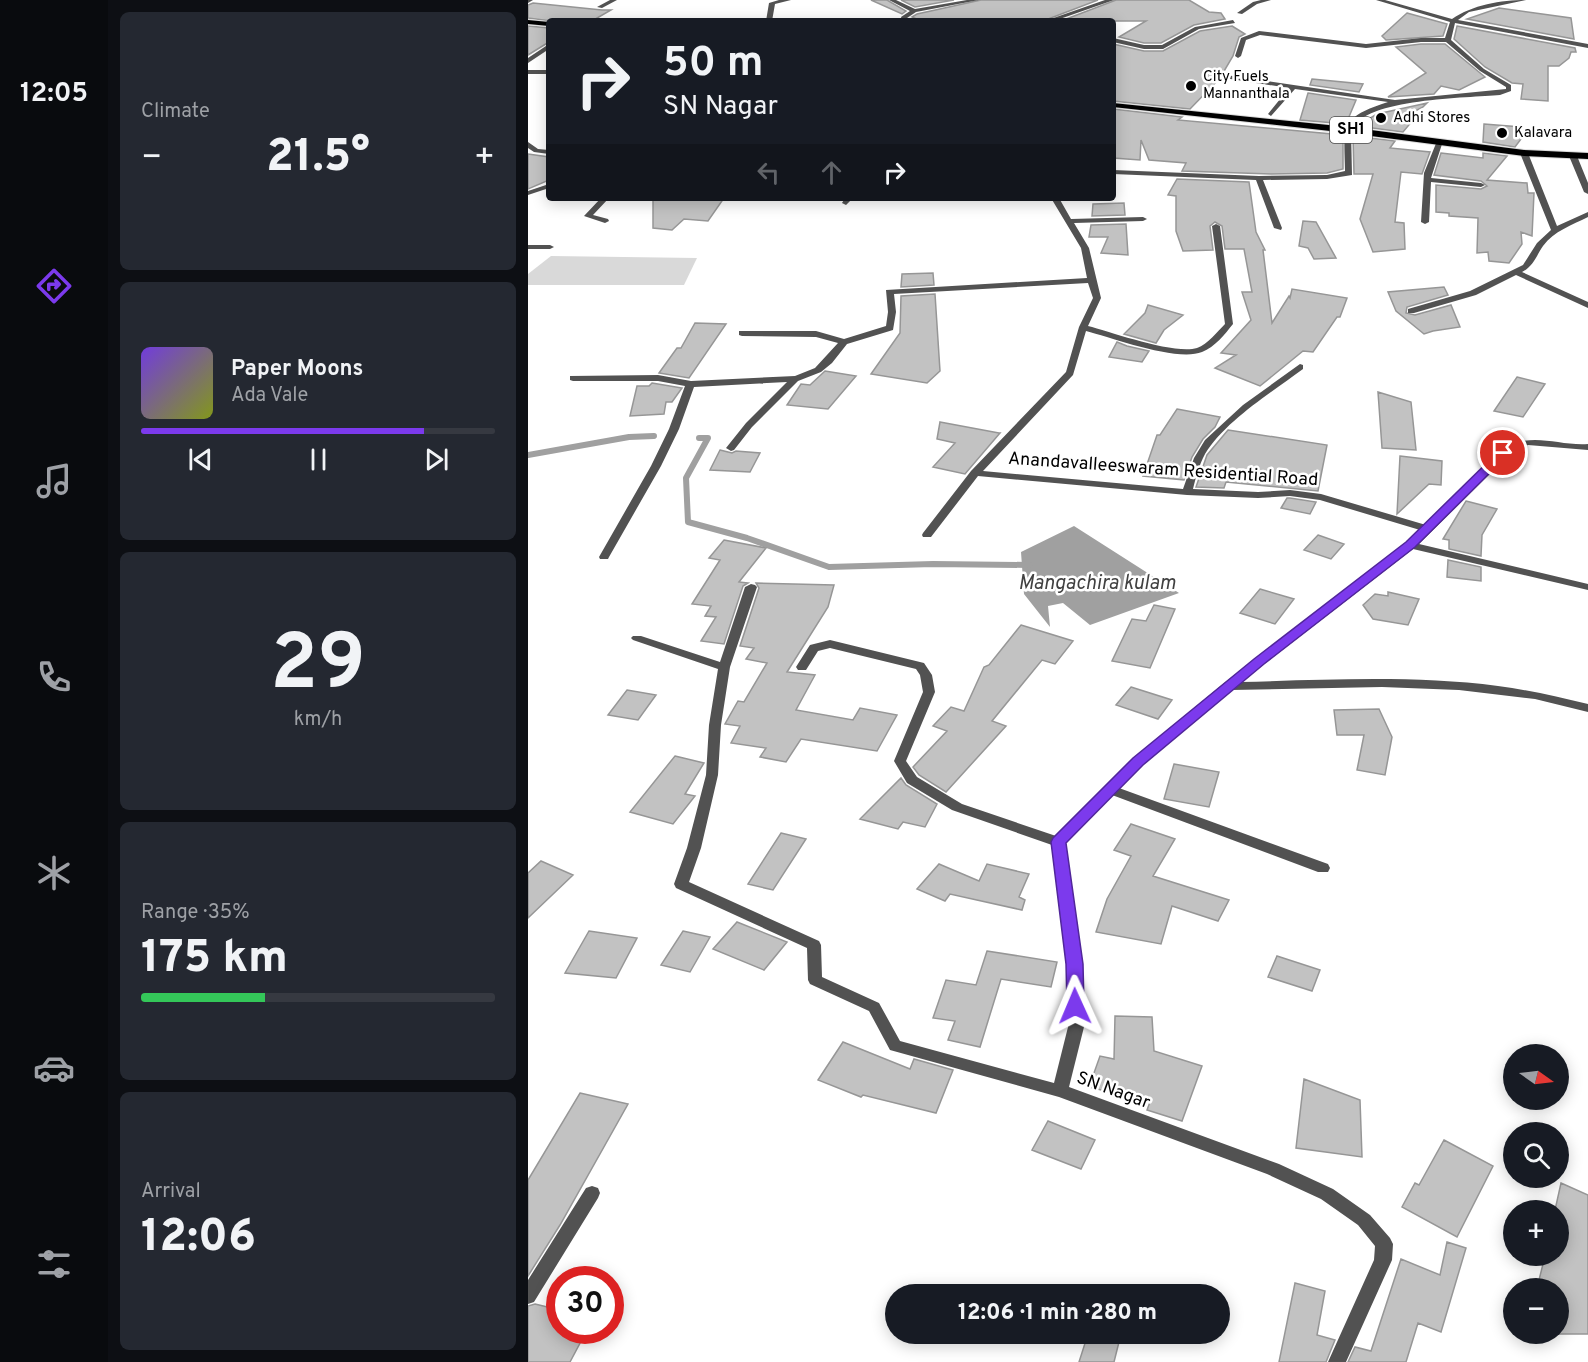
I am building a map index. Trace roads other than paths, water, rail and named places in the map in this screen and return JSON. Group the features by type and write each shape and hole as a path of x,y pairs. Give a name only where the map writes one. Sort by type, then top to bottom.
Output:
{"main road":[{"path":"528,22 546,25"},
{"path":"528,27 546,26"},
{"name":"SH1","path":"1116,102 1271,114 1524,153 1588,156"},
{"name":"SH1","path":"1116,102 1536,147 1588,149"}],"street":[{"path":"600,7 614,0"},
{"path":"770,18 772,3 788,0"},
{"path":"892,0 914,11"},
{"path":"904,18 914,11 976,0"},
{"path":"1057,18 1111,0"},
{"path":"1240,13 1255,3 1268,0"},
{"path":"1379,0 1519,38 1588,46"},
{"path":"1448,40 1453,21 1467,11 1523,0"},
{"path":"1116,41 1155,49 1197,28 1233,22"},
{"path":"1116,172 1259,178 1328,177 1349,173 1347,170 1350,126 1371,110 1396,102 1500,93 1509,90 1509,86 1482,70 1448,40 1421,40 1366,46 1259,33 1243,39 1238,56"},
{"path":"528,61 546,48"},
{"path":"528,72 546,72"},
{"path":"1226,77 1396,102"},
{"path":"1271,114 1293,87"},
{"path":"1425,222 1428,180 1440,141"},
{"path":"528,144 536,151"},
{"path":"528,154 536,151 546,152"},
{"path":"1524,153 1555,230"},
{"path":"1573,156 1588,192"},
{"path":"1259,178 1278,228"},
{"path":"1428,180 1481,185"},
{"path":"528,193 546,187"},
{"path":"602,201 588,216 605,221"},
{"name":"Anandavalleeswaram Residential Road","path":"975,473 1070,373 1083,327 1097,298 1085,249 1057,201"},
{"path":"1411,311 1473,293 1516,272 1530,262 1540,245 1555,230 1588,214"},
{"path":"1069,221 1143,219"},
{"path":"1083,327 1150,345 1188,352 1199,351 1229,324 1216,226"},
{"path":"528,247 550,247"},
{"path":"1516,272 1588,305"},
{"path":"742,333 816,334 844,342 890,328 892,312 889,292 1091,280"},
{"path":"573,378 658,378 691,384 795,379 810,376 821,370 844,342"},
{"path":"1187,492 1202,452 1215,437 1266,393 1300,368"},
{"path":"731,448 749,425 795,379"},
{"path":"604,556 632,511 672,434 685,393 691,384"},
{"path":"802,667 814,648 830,644 920,666 926,675 929,692 900,761 912,780 957,807 1058,842 1138,762 1228,687 1411,545 1486,470 1516,444 1530,442 1588,447"},
{"path":"927,535 975,473"},
{"name":"Anandavalleeswaram Residential Road","path":"975,473 1187,492 1290,493 1321,497 1428,529"},
{"path":"1411,545 1588,587"},
{"path":"752,588 724,668 715,725 712,775 694,848 681,884 814,945 815,980 874,1007 895,1046 1060,1091"},
{"path":"637,638 724,668"},
{"path":"1228,687 1393,682 1472,687 1535,695 1588,708"},
{"path":"1110,790 1323,868"},
{"name":"SN Nagar","path":"1058,842 1075,964 1076,1027 1060,1091 1273,1169 1327,1194 1364,1220 1384,1245 1383,1260 1338,1362"},
{"path":"528,1296 592,1193"}],"water":[{"name":"Mangachira kulam","path":"1074,526 1179,593 1090,625 1063,603 1048,606 1050,627 1024,594 1021,552"}],"waterway":[{"path":"528,455 629,437 654,436"},
{"path":"699,438 708,438 686,478 688,522 747,538 829,567 933,564 1030,565"}],"place":[{"name":"City Fuels Mannanthala","path":"1191,86"},
{"name":"Adhi Stores","path":"1381,118"},
{"name":"Kalavara","path":"1502,133"}]}
